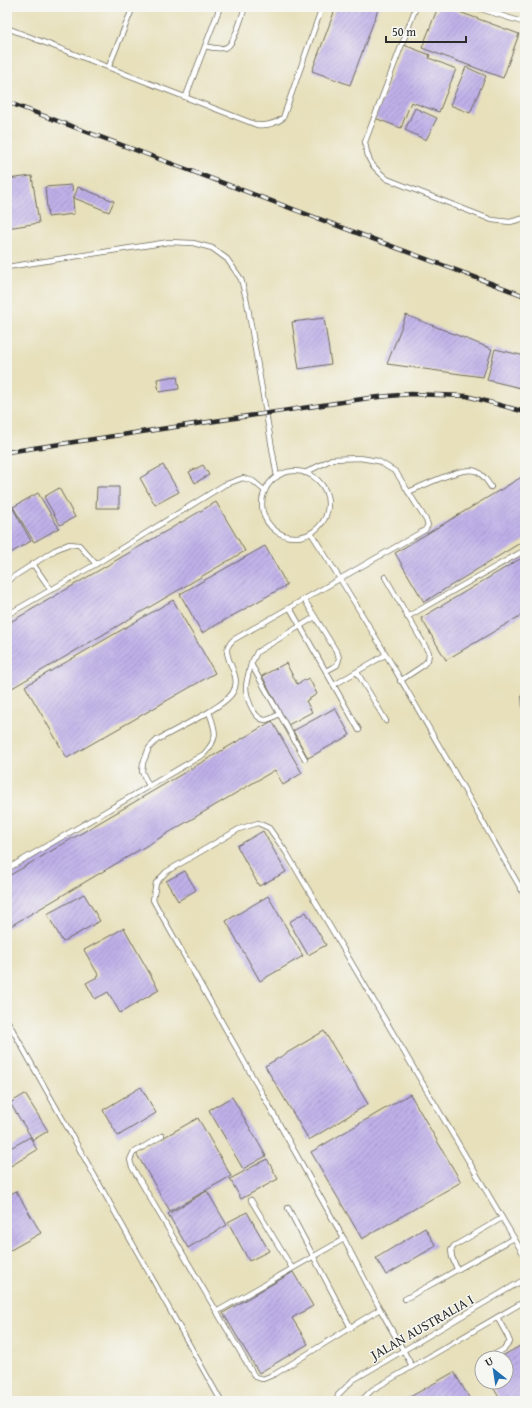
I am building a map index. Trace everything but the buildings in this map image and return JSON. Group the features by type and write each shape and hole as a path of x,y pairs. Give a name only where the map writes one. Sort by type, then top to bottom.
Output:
{"lane":[{"path":"109,66 133,7"},
{"path":"186,96 220,7"},
{"path":"205,46 218,49 226,47 232,42 245,7"},
{"path":"7,28 109,66 257,125 265,126 283,118 322,7"},
{"path":"416,7 365,142 367,157 373,167 387,179 492,220 510,222 525,218"},
{"path":"475,7 525,23"},
{"path":"7,267 169,242 193,242 212,248 227,259 241,279 247,302 277,477"},
{"path":"149,786 142,772 143,763 149,748 157,740 209,712 223,702 233,692 235,681 234,670 226,652 228,645 236,638 425,530 428,525 396,472 378,461 360,458 332,459 305,473"},
{"path":"408,492 446,476 469,470 478,472 486,479 490,487"},
{"path":"296,471 305,473 315,478 322,486 327,496 328,507 325,517 319,526 310,533 291,537 281,534 266,520 262,501 265,491 277,477 288,472 296,471"},
{"path":"7,615 96,564 224,485 243,478 254,481 265,491"},
{"path":"310,533 340,578 525,896"},
{"path":"7,581 55,550 69,544 79,545 96,564"},
{"path":"407,617 525,550"},
{"path":"33,564 51,590"},
{"path":"385,577 429,653 428,660 421,668 400,680"},
{"path":"304,599 338,654 339,659 336,665 326,671"},
{"path":"290,608 359,730"},
{"path":"279,714 263,720 258,717 248,702 246,685 251,664 257,652 315,617"},
{"path":"334,685 385,655"},
{"path":"251,664 305,759"},
{"path":"357,672 386,721"},
{"path":"525,694 525,708"},
{"path":"7,869 204,754 212,746 215,739 214,726 209,712"},
{"path":"412,1366 380,1309 344,1239 152,900 156,883 166,872 239,829 258,823 270,828 286,852 525,1257"},
{"path":"7,1020 221,1401"},
{"path":"162,1136 133,1154 130,1160 132,1167 255,1377 263,1379 274,1374 380,1309"},
{"path":"251,1200 292,1268"},
{"path":"288,1208 351,1328"},
{"path":"457,1270 451,1250 454,1246 502,1218"},
{"path":"405,1298 514,1238"},
{"path":"216,1312 344,1239"},
{"name":"JALAN AUSTRALIA I","path":"337,1401 338,1395 353,1380 525,1279"},
{"name":"JALAN AUSTRALIA I","path":"361,1401 372,1390 525,1301"},
{"path":"497,1317 510,1342 502,1350"}],"railway":[{"path":"7,102 525,296"},
{"path":"7,452 369,398 410,394 467,396 525,412"}]}
